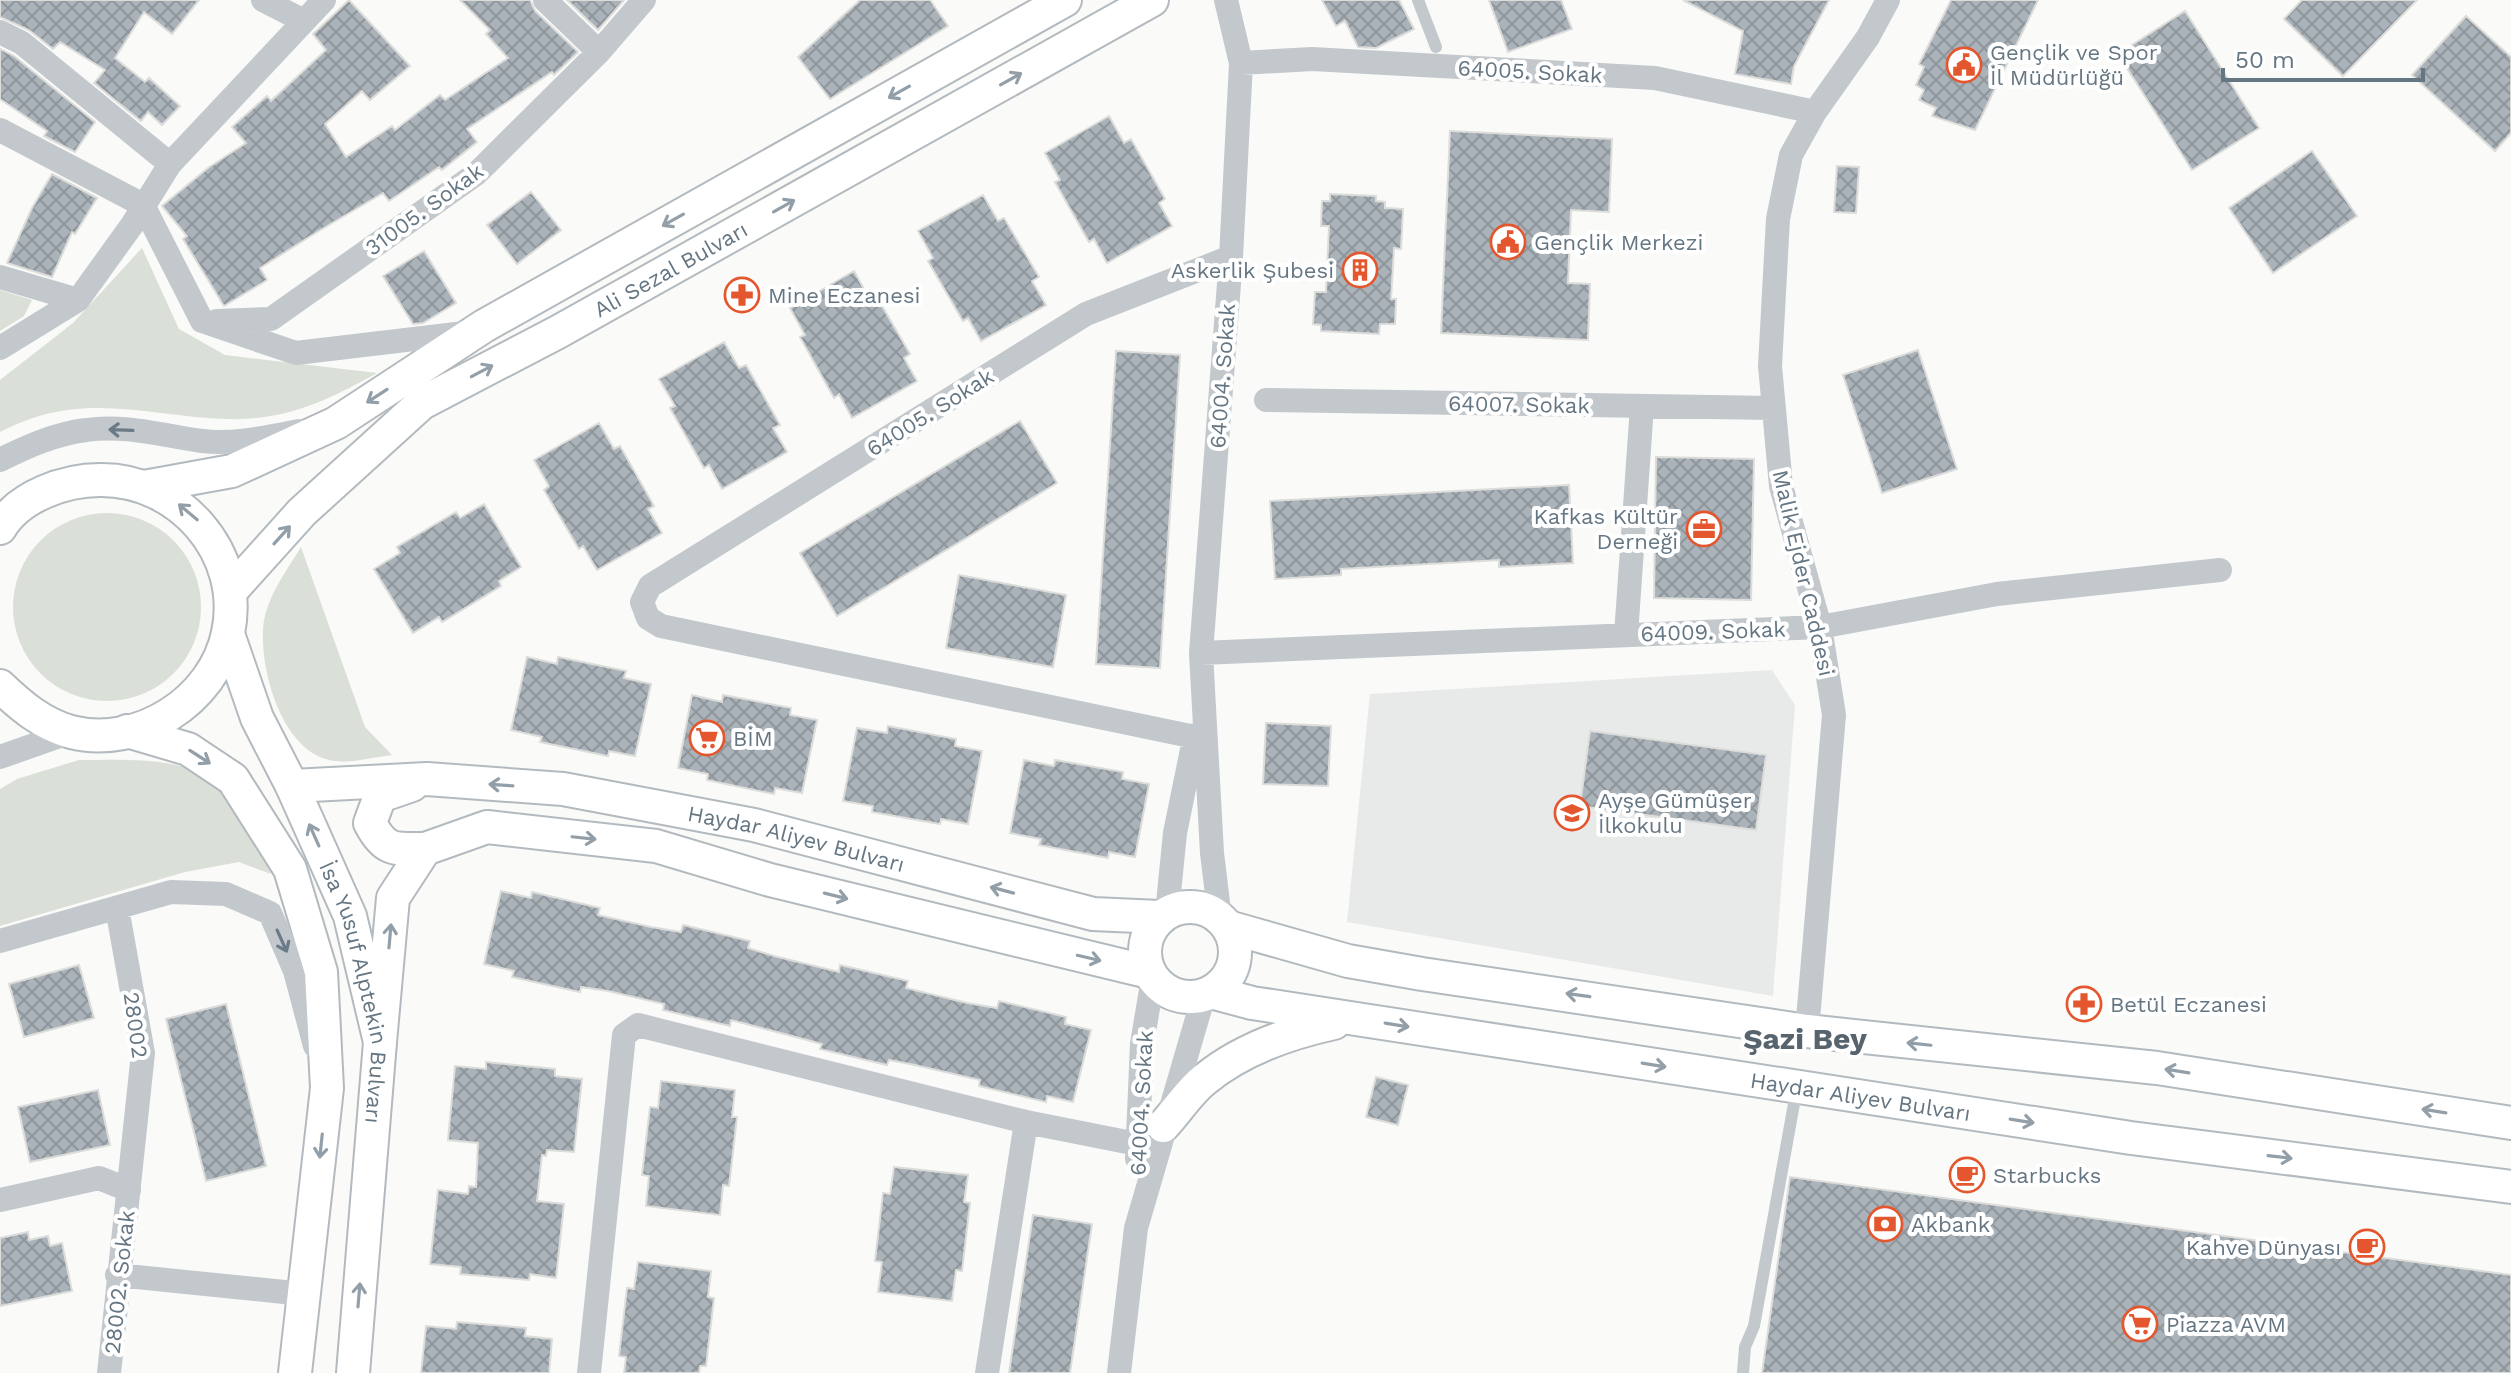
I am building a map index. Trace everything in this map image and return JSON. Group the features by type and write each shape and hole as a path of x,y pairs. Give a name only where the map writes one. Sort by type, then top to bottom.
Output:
{"main road":[{"name":"Ali Sezal Bulvarı","path":"230,592 302,512 422,403 558,332 1152,0"},
{"name":"Ali Sezal Bulvarı","path":"144,487 232,471 336,423 476,331 1047,4"},
{"path":"0,528 14,504 78,480 122,479 164,493 196,519 219,553 230,592 228,634 213,672 187,703 152,725 112,735 71,732 31,714 0,686"},
{"name":"İsa Yusuf Alptekin Bulvarı","path":"228,634 257,718 292,786 350,916 380,1042 353,1373"},
{"name":"İsa Yusuf Alptekin Bulvarı","path":"127,731 188,749 233,779 290,869 321,972 327,1088 295,1373"},
{"name":"Haydar Aliyev Bulvarı","path":"427,779 380,796 370,823 380,842 397,849 425,849 487,827 656,846 770,880 1151,975"},
{"name":"Haydar Aliyev Bulvarı","path":"292,786 427,779 578,791 754,825 1093,914 1164,915"},
{"path":"380,1042 393,898 425,849"},
{"path":"1224,923 1235,951 1233,964 1221,985 1207,994 1175,995 1151,975 1144,949 1152,927 1164,915 1194,907 1224,923 1348,961 1422,974 1807,1031 2157,1068 2511,1123"},
{"name":"Haydar Aliyev Bulvarı","path":"1207,994 2131,1138 2511,1187"},
{"path":"1150,1135 1204,1080 1243,1055 1290,1033 1353,1019"}],"street":[{"path":"263,0 304,21"},
{"path":"0,348 78,300 170,164 324,0"},
{"path":"545,0 599,52"},
{"name":"31005. Sokak","path":"202,321 271,319 476,174 599,52 644,0"},
{"name":"64004. Sokak","path":"1224,923 1212,853 1201,653 1231,257 1241,63 1226,0"},
{"name":"Malik Ejder Caddesi","path":"1807,1031 1834,715 1820,627 1781,486 1770,366 1778,219 1791,155 1815,112 1868,37 1888,0"},
{"path":"0,32 22,43 170,164"},
{"name":"64005. Sokak","path":"1241,63 1312,59 1655,78 1815,112"},
{"path":"0,130 143,205 202,321 296,353 476,331"},
{"name":"64005. Sokak","path":"1195,737 661,626 648,618 642,602 644,593 1086,314 1231,257"},
{"path":"0,277 78,300"},
{"name":"64007. Sokak","path":"1266,400 1773,408"},
{"path":"1626,635 1642,406"},
{"path":"0,460 40,440 89,429 143,431 205,442 261,439 336,423"},
{"name":"64009. Sokak","path":"1201,653 1820,627 1997,594 2220,570"},
{"name":"64004. Sokak","path":"1164,915 1175,833 1202,706"},
{"path":"0,757 71,732"},
{"path":"0,941 171,892 226,894 270,913 295,971 327,1088"},
{"name":"28002","path":"117,908 143,1053 129,1190"},
{"name":"64004. Sokak","path":"1150,1135 1142,1044 1151,975"},
{"name":"64004. Sokak","path":"1119,1373 1150,1135 1207,994"},
{"path":"589,1373 624,1035 638,1025 1026,1122 1150,1135"},
{"path":"987,1373 1026,1122"},
{"path":"0,1200 99,1178 129,1190"},
{"name":"28002. Sokak","path":"109,1373 117,1275 129,1190"},
{"path":"117,1275 304,1294"}],"lane":[{"path":"1418,0 1436,47"},
{"path":"1743,1373 1797,1087"}],"shaded area":[{"path":"142,248 179,329 225,355 377,373 324,400 269,416 228,419 86,408 58,411 0,432 0,380 73,323"},
{"path":"0,290 32,300 24,316 0,331"},
{"path":"107,513 143,520 173,541 194,571 201,607 194,643 173,673 143,694 107,701 71,694 41,673 20,643 13,607 20,571 41,541 71,520"},
{"path":"301,547 365,727 392,755 357,761 336,761 318,756 302,745 279,711 266,669 264,620 277,587"},
{"name":"Ayşe Gümüşer İlkokulu","path":"1772,670 1795,705 1773,996 1347,922 1370,694"},
{"path":"79,760 164,763 204,774 222,785 242,807 271,874 239,862 185,872 0,926 0,789 17,779"}],"building":[{"path":"0,0 199,0 172,34 144,12 115,58 145,82 149,78 180,106 162,125 148,112 141,121 94,83 105,70 60,42 53,49 29,30 0,17"},
{"path":"349,0 410,66 370,100 362,91 325,124 346,157 392,126 395,130 440,95 445,100 508,58 486,34 490,30 460,0 530,0 535,11 578,52 554,75 552,72 467,129 477,142 442,170 439,167 389,201 383,193 317,232 260,268 267,280 224,306 183,239 187,236 162,206 208,168 246,143 232,127 267,96 271,101 326,50 313,34"},
{"path":"567,0 624,0 598,30"},
{"path":"860,0 930,0 948,26 830,99 798,57"},
{"path":"1322,0 1399,0 1414,29 1376,48 1358,47 1345,21 1336,26"},
{"path":"1489,0 1561,0 1572,29 1508,52"},
{"path":"1683,0 1829,0 1794,66 1791,84 1735,74 1743,31"},
{"name":"Gençlik ve Spor İl Müdürlüğü","path":"1951,0 2038,0 1975,130 1932,116 1936,108 1919,100 1924,90 1916,85 1924,67 1919,64"},
{"path":"2302,0 2417,0 2343,76 2284,19"},
{"path":"2185,11 2259,128 2192,170 2118,54"},
{"path":"2466,16 2511,57 2511,133 2495,151 2412,75"},
{"path":"0,49 14,56 95,122 75,152 44,136 47,131 0,99"},
{"path":"1109,116 1124,143 1131,139 1165,199 1159,203 1172,226 1107,263 1094,239 1089,242 1055,182 1060,180 1045,153"},
{"name":"Gençlik Merkezi","path":"1450,131 1612,139 1609,212 1571,210 1568,283 1590,284 1588,340 1441,333"},
{"path":"2312,151 2357,216 2273,273 2229,208"},
{"path":"1837,166 1859,167 1856,213 1834,212"},
{"path":"52,174 97,198 75,234 72,232 52,277 7,263 32,208"},
{"path":"531,192 561,230 517,264 487,225"},
{"name":"Askerlik Şubesi","path":"1330,194 1376,196 1376,201 1385,202 1385,208 1403,209 1401,249 1394,248 1391,299 1396,299 1395,324 1380,324 1379,334 1321,331 1321,325 1313,324 1315,292 1326,292 1329,226 1321,226 1322,201 1330,201"},
{"path":"983,195 998,221 1004,218 1039,277 1032,281 1046,305 981,341 968,318 963,321 928,261 933,258 918,231"},
{"path":"424,251 456,303 423,323 413,324 383,276"},
{"path":"854,271 869,298 875,294 910,354 904,358 917,381 852,418 839,394 834,398 800,337 805,335 790,308"},
{"path":"724,342 739,368 746,365 780,425 773,428 787,452 722,489 709,465 704,468 670,408 675,406 659,379"},
{"path":"1918,350 1957,469 1882,493 1843,375"},
{"path":"1116,351 1180,355 1160,668 1096,664"},
{"path":"1020,421 1057,483 837,616 800,553"},
{"path":"599,423 614,449 620,446 654,506 648,509 662,533 597,570 583,546 579,549 544,490 549,486 534,460"},
{"name":"Kafkas Kültür Derneği","path":"1656,457 1754,459 1751,600 1654,598"},
{"path":"1569,485 1573,563 1499,567 1499,560 1341,569 1341,575 1275,579 1270,501"},
{"path":"484,504 521,567 499,581 501,586 442,622 439,617 413,633 374,569 400,553 397,547 456,512 460,518"},
{"path":"959,575 1066,595 1053,667 946,648"},
{"path":"527,657 557,664 558,657 626,671 624,678 651,684 635,756 609,751 608,756 540,742 542,737 511,730"},
{"path":"692,695 722,702 723,695 791,708 790,715 817,720 802,793 775,788 774,794 707,780 708,774 678,768"},
{"path":"1266,723 1331,726 1328,786 1263,784"},
{"path":"888,726 956,739 955,746 982,751 968,824 941,819 940,824 872,812 873,806 843,801 857,728 887,733"},
{"path":"1590,731 1766,755 1756,830 1580,806"},
{"path":"1024,760 1054,766 1055,760 1123,772 1122,779 1149,784 1135,857 1109,852 1108,858 1039,845 1041,839 1010,833"},
{"path":"501,891 531,898 532,892 600,908 598,915 651,927 681,932 683,925 750,941 748,948 774,956 839,972 840,965 908,981 906,988 967,1003 997,1008 999,1001 1066,1017 1065,1024 1091,1030 1073,1102 1047,1096 1046,1102 979,1086 980,1080 915,1065 889,1060 887,1065 820,1049 822,1044 731,1020 730,1026 663,1010 664,1004 608,991 581,987 580,992 512,977 514,971 484,964"},
{"path":"79,965 94,1018 24,1037 9,984"},
{"path":"226,1004 266,1166 206,1181 166,1019"},
{"path":"486,1062 555,1069 555,1076 582,1079 574,1152 547,1150 546,1156 542,1155 537,1201 564,1204 556,1278 530,1274 529,1280 460,1274 461,1267 430,1264 438,1190 468,1194 469,1186 476,1187 478,1143 448,1140 455,1066 486,1069"},
{"path":"1376,1077 1408,1085 1398,1125 1366,1117"},
{"path":"661,1081 735,1090 732,1117 737,1117 729,1186 723,1185 720,1215 646,1206 649,1176 642,1175 650,1107 658,1108"},
{"path":"98,1090 110,1145 30,1162 18,1107"},
{"path":"894,1167 968,1175 964,1202 970,1203 962,1271 956,1270 952,1301 878,1292 882,1262 875,1261 883,1193 890,1194"},
{"name":"Piazza AVM","path":"1790,1177 2511,1275 2511,1373 1762,1373"},
{"path":"1033,1215 1092,1224 1070,1373 1009,1373"},
{"path":"28,1232 29,1240 48,1236 50,1246 62,1243 72,1291 0,1306 0,1238"},
{"path":"638,1262 711,1271 708,1297 714,1298 706,1366 700,1366 699,1373 624,1373 626,1357 619,1356 627,1288 634,1289"},
{"path":"457,1322 526,1328 525,1336 552,1339 549,1373 421,1373 426,1326 456,1329"}],"place":[{"name":"Gençlik ve Spor İl Müdürlüğü","path":"1964,65"},
{"name":"Gençlik Merkezi","path":"1508,242"},
{"name":"Askerlik Şubesi","path":"1360,270"},
{"name":"Mine Eczanesi","path":"742,295"},
{"name":"Kafkas Kültür Derneği","path":"1704,529"},
{"name":"BİM","path":"707,738"},
{"name":"Ayşe Gümüşer İlkokulu","path":"1572,813"},
{"name":"Betül Eczanesi","path":"2084,1004"},
{"name":"Starbucks","path":"1967,1175"},
{"name":"Akbank","path":"1885,1224"},
{"name":"Kahve Dünyası","path":"2367,1247"},
{"name":"Piazza AVM","path":"2140,1324"}],"district":[{"name":"Şazi Bey","path":"1805,1039"}]}
